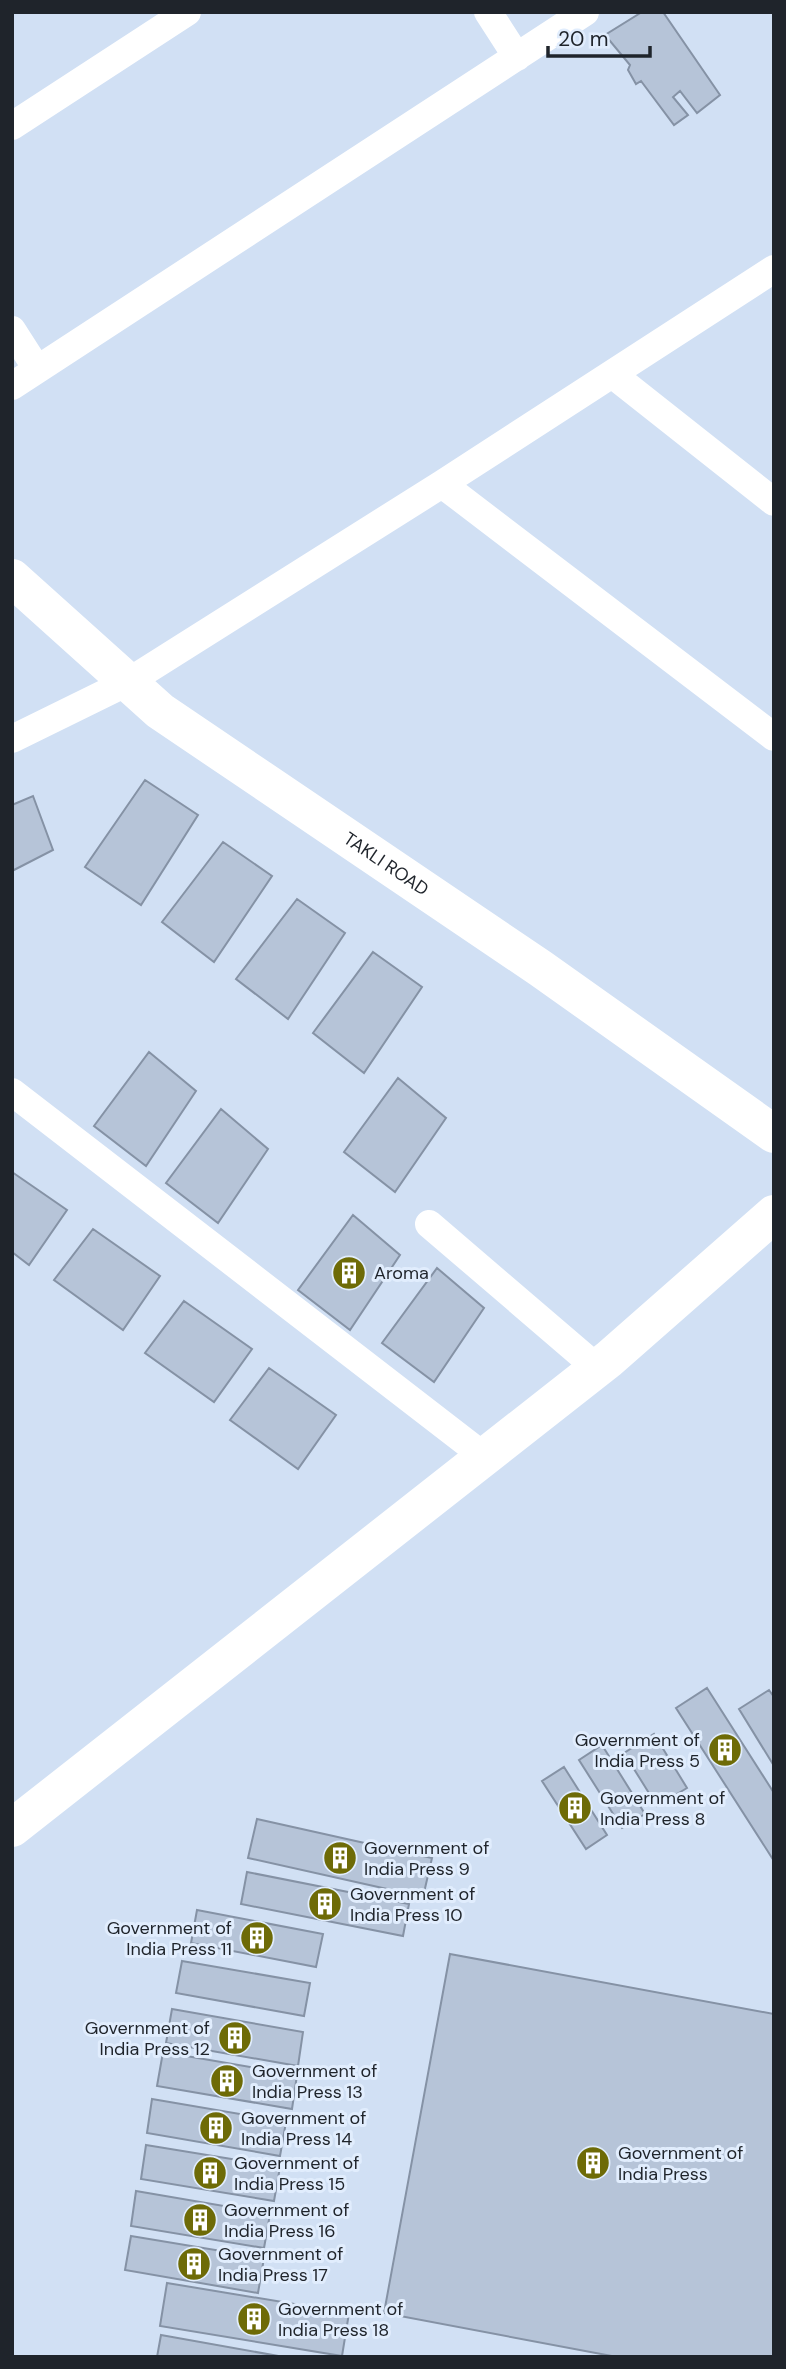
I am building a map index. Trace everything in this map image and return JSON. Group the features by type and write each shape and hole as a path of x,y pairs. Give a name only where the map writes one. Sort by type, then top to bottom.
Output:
{"main road":[{"name":"TAKLI ROAD","path":"12,578 160,710 771,1124"},
{"path":"12,1828 597,1368 774,1214"}],"street":[{"path":"12,126 187,12"},
{"path":"488,12 517,57"},
{"path":"12,386 585,12"},
{"path":"12,739 128,682 442,484 774,269"},
{"path":"12,330 37,369"},
{"path":"612,374 774,502"},
{"path":"442,484 774,737"},
{"path":"12,1092 485,1457"},
{"path":"429,1224 597,1368"}],"building":[{"path":"642,12 663,12 720,95 697,113 680,91 673,97 688,115 674,125 641,81 636,84 628,70 630,65 605,35"},
{"path":"145,780 198,815 141,905 85,867"},
{"path":"33,796 53,850 12,871 12,805"},
{"path":"223,842 272,876 214,962 162,922"},
{"path":"297,899 345,933 288,1019 236,979"},
{"path":"373,952 422,987 364,1073 313,1033"},
{"path":"149,1052 196,1091 146,1166 94,1126"},
{"path":"398,1078 446,1118 395,1192 344,1152"},
{"path":"221,1109 268,1149 218,1223 166,1183"},
{"path":"12,1172 67,1210 29,1265 12,1252"},
{"name":"Aroma","path":"353,1215 400,1255 350,1330 298,1290"},
{"path":"93,1229 160,1276 123,1330 54,1280"},
{"path":"437,1268 484,1308 434,1382 382,1343"},
{"path":"184,1301 252,1349 214,1402 145,1353"},
{"path":"269,1368 336,1415 298,1469 230,1420"},
{"name":"Government of India Press 5","path":"707,1688 774,1793 774,1861 676,1708"},
{"path":"769,1690 774,1697 774,1766 739,1709"},
{"path":"654,1734 687,1788 657,1806 624,1753"},
{"path":"602,1745 645,1814 622,1828 579,1760"},
{"name":"Government of India Press 8","path":"564,1767 607,1835 586,1849 542,1781"},
{"name":"Government of India Press 9","path":"257,1819 432,1858 423,1897 248,1858"},
{"name":"Government of India Press 10","path":"247,1872 409,1904 403,1936 241,1904"},
{"name":"Government of India Press 11","path":"197,1910 323,1934 316,1967 191,1943"},
{"name":"Government of India Press","path":"450,1954 774,2014 774,2357 617,2357 384,2313"},
{"name":"Government of India Press 12","path":"182,1961 310,1983 304,2016 176,1993"},
{"name":"Government of India Press 12","path":"172,2009 303,2032 298,2066 166,2043"},
{"name":"Government of India Press 13","path":"163,2052 297,2075 292,2109 157,2086"},
{"name":"Government of India Press 14","path":"152,2099 286,2122 280,2156 147,2133"},
{"name":"Government of India Press 15","path":"146,2145 280,2167 274,2201 141,2179"},
{"name":"Government of India Press 16","path":"136,2191 270,2214 264,2248 131,2226"},
{"name":"Government of India Press 17","path":"131,2236 264,2258 258,2293 125,2270"},
{"name":"Government of India Press 18","path":"167,2283 349,2313 342,2356 160,2326"},
{"path":"161,2335 284,2357 157,2357"}],"place":[{"name":"Aroma","path":"349,1273"},
{"name":"Government of India Press 5","path":"725,1750"},
{"name":"Government of India Press 8","path":"575,1808"},
{"name":"Government of India Press 9","path":"340,1858"},
{"name":"Government of India Press 10","path":"325,1904"},
{"name":"Government of India Press 11","path":"257,1938"},
{"name":"Government of India Press 12","path":"235,2038"},
{"name":"Government of India Press 13","path":"227,2081"},
{"name":"Government of India Press 14","path":"216,2128"},
{"name":"Government of India Press","path":"593,2163"},
{"name":"Government of India Press 15","path":"210,2173"},
{"name":"Government of India Press 16","path":"200,2220"},
{"name":"Government of India Press 17","path":"194,2264"},
{"name":"Government of India Press 18","path":"254,2319"}]}
